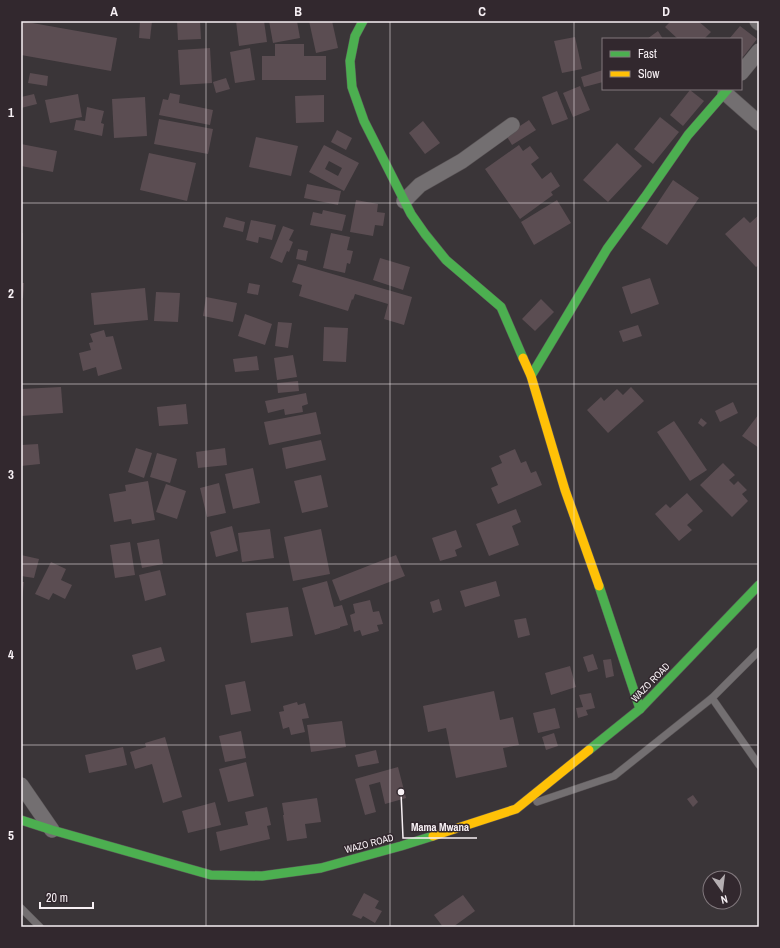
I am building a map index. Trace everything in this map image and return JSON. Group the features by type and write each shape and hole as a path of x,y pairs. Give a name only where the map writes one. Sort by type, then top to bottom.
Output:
{"street":[{"path":"363,21 354,36 350,61 352,87 364,121 404,201 418,224 446,260 501,307 531,376 565,490 640,709"},
{"path":"742,72 759,51"},
{"path":"531,376 607,249 688,135 726,91 759,123"},
{"path":"404,201 420,186 462,161 512,125"},
{"name":"WAZO ROAD","path":"21,820 211,875 262,876 321,868 401,846 516,809 640,709 759,585"},
{"path":"21,785 52,830"}],"lane":[{"path":"516,809 614,776 712,698 759,651"},
{"path":"712,698 759,766"},
{"path":"21,908 40,927"}],"building":[{"path":"21,21 117,38 111,71 21,55"},
{"path":"140,21 152,21 150,39 139,38"},
{"path":"177,21 200,21 201,39 178,40"},
{"path":"236,21 264,21 267,42 239,46"},
{"path":"269,21 297,21 300,38 273,43"},
{"path":"309,21 332,21 338,48 316,53"},
{"path":"671,21 698,21 711,32 705,38 677,38 665,27"},
{"path":"740,26 757,39 743,57 742,38 730,38"},
{"path":"658,31 662,38 648,38"},
{"path":"575,37 582,69 562,73 554,41"},
{"path":"275,44 304,44 304,56 326,56 326,80 262,80 262,56 275,56"},
{"path":"210,48 212,83 180,85 178,50"},
{"path":"250,48 255,80 235,83 230,52"},
{"path":"602,70 602,82 584,87 581,77"},
{"path":"30,73 48,76 47,86 28,83"},
{"path":"226,78 230,89 216,93 213,82"},
{"path":"580,86 590,110 573,117 563,93"},
{"path":"690,90 704,101 683,126 670,115"},
{"path":"557,91 568,119 552,125 542,97"},
{"path":"170,93 180,95 179,103 213,110 210,125 159,115 163,99 168,100"},
{"path":"34,94 37,104 21,108 21,97"},
{"path":"78,94 82,117 50,123 45,100"},
{"path":"324,95 324,122 296,123 295,96"},
{"path":"145,97 147,136 114,138 112,99"},
{"path":"87,107 104,111 101,123 104,124 102,136 74,130 76,120 85,121"},
{"path":"660,117 679,132 653,164 634,149"},
{"path":"159,119 213,129 208,154 154,144"},
{"path":"529,120 536,130 512,145 506,135"},
{"path":"423,121 440,143 425,154 409,133"},
{"path":"337,130 352,138 346,150 331,142"},
{"path":"256,137 298,146 291,176 249,167"},
{"path":"617,143 642,166 608,202 583,180"},
{"path":"21,144 57,151 53,172 21,166"},
{"path":"324,145 359,163 344,191 309,172","holes":["329,161 342,168 338,176 325,169"]},
{"path":"519,145 523,151 530,146 539,158 531,164 542,179 551,172 560,186 551,192 553,195 520,219 485,169"},
{"path":"149,153 196,163 187,201 140,190"},
{"path":"673,180 699,198 667,245 641,228"},
{"path":"307,184 341,191 338,205 304,198"},
{"path":"356,200 378,204 377,212 385,213 383,226 375,225 373,236 350,232"},
{"path":"557,200 571,223 534,245 521,222"},
{"path":"323,210 346,215 342,231 310,225 313,212 322,214"},
{"path":"759,215 759,265 756,267 725,234 744,217 750,223"},
{"path":"226,217 245,222 243,232 223,227"},
{"path":"251,220 276,225 272,240 259,237 258,243 246,240"},
{"path":"283,226 294,230 289,240 293,242 282,263 270,258"},
{"path":"21,233 23,233 22,263 21,263"},
{"path":"331,233 350,237 347,250 353,251 350,264 347,263 345,273 323,268"},
{"path":"298,249 308,251 306,261 296,259"},
{"path":"380,258 410,267 403,290 373,280"},
{"path":"298,264 412,297 404,325 384,319 388,304 355,294 348,311 299,296 302,285 292,282"},
{"path":"650,278 659,304 631,314 622,287"},
{"path":"21,283 24,283 23,298 21,298"},
{"path":"249,283 260,285 258,295 247,293"},
{"path":"145,288 148,320 94,325 91,293"},
{"path":"156,292 180,293 178,322 154,321"},
{"path":"206,297 237,303 233,322 203,316"},
{"path":"541,299 554,312 535,331 522,319"},
{"path":"245,314 272,324 265,345 238,336"},
{"path":"278,322 292,323 288,348 275,346"},
{"path":"638,325 642,336 623,342 619,331"},
{"path":"324,327 348,328 346,362 323,361"},
{"path":"104,330 106,337 113,336 122,369 98,376 96,367 83,371 79,353 91,350 89,343 93,342 90,334"},
{"path":"293,355 297,377 277,380 274,358"},
{"path":"257,356 259,370 235,372 233,359"},
{"path":"298,381 299,391 278,393 277,383"},
{"path":"61,387 63,413 21,416 21,389"},
{"path":"631,387 644,401 608,433 587,410 601,397 604,401 617,389 623,395"},
{"path":"306,393 308,404 302,406 303,412 285,415 284,409 268,413 265,401"},
{"path":"733,402 738,413 720,422 715,411"},
{"path":"186,404 188,424 159,426 157,407"},
{"path":"316,412 321,434 269,445 264,422"},
{"path":"759,414 759,448 742,436"},
{"path":"701,418 707,423 703,427 698,423"},
{"path":"674,421 707,470 690,481 657,432"},
{"path":"321,440 326,460 286,469 282,448"},
{"path":"38,444 40,464 21,466 21,445"},
{"path":"136,448 152,453 144,478 128,472"},
{"path":"225,448 227,465 198,468 196,452"},
{"path":"515,449 521,463 526,461 531,473 536,471 542,485 498,504 491,488 498,485 491,468 502,463 499,456"},
{"path":"157,453 177,459 170,483 150,477"},
{"path":"723,463 735,475 729,480 734,485 738,481 747,490 742,494 748,501 732,517 700,485"},
{"path":"253,468 260,503 233,509 225,474"},
{"path":"321,475 328,507 302,513 294,481"},
{"path":"148,481 155,520 132,524 131,519 114,522 109,494 126,491 125,485"},
{"path":"219,483 226,513 207,517 200,488"},
{"path":"166,484 186,491 177,519 156,512"},
{"path":"687,493 703,511 687,525 692,530 679,541 655,514 666,504 670,508"},
{"path":"516,509 521,522 512,526 519,545 489,556 476,524"},
{"path":"232,526 238,551 216,557 210,532"},
{"path":"270,529 274,558 242,562 238,533"},
{"path":"321,529 330,574 293,581 284,537"},
{"path":"456,530 462,547 455,550 457,556 440,561 432,538"},
{"path":"159,539 163,564 142,568 137,543"},
{"path":"130,542 135,575 115,578 110,545"},
{"path":"21,555 39,559 34,578 21,576"},
{"path":"396,555 405,576 340,601 332,580"},
{"path":"51,562 66,569 61,580 72,585 65,599 53,593 49,600 35,594"},
{"path":"160,570 166,595 145,601 139,575"},
{"path":"327,581 334,607 342,605 348,625 315,635 302,588"},
{"path":"496,581 500,596 465,607 460,591"},
{"path":"21,582 24,582 22,600 21,600"},
{"path":"439,599 442,610 433,613 430,602"},
{"path":"370,600 373,612 379,611 383,624 377,625 379,631 362,636 360,630 354,632 350,615 355,613 353,604"},
{"path":"288,607 293,636 251,643 246,613"},
{"path":"526,618 530,635 518,638 514,620"},
{"path":"161,647 165,661 136,670 132,655"},
{"path":"593,654 598,669 588,672 583,657"},
{"path":"611,659 614,676 606,678 603,660"},
{"path":"570,666 576,687 551,695 545,673"},
{"path":"245,681 251,711 231,715 225,685"},
{"path":"494,691 500,720 513,717 519,745 503,748 507,767 456,778 446,728 428,732 423,706"},
{"path":"591,693 595,708 586,710 588,715 578,718 576,708 583,707 579,695"},
{"path":"297,702 298,705 305,703 309,718 302,719 305,732 291,735 289,727 283,729 279,712 284,711 283,706"},
{"path":"555,708 560,728 538,733 533,713"},
{"path":"342,721 346,747 311,752 307,725"},
{"path":"241,731 246,758 225,762 219,736"},
{"path":"554,733 558,746 546,750 542,737"},
{"path":"165,737 182,797 163,803 152,764 135,769 130,752 146,747 145,743"},
{"path":"123,747 127,765 89,773 85,755"},
{"path":"376,750 379,763 358,767 355,755"},
{"path":"246,762 254,796 228,802 219,769"},
{"path":"398,767 406,798 385,804 380,782 369,785 376,812 365,815 355,779"},
{"path":"693,795 698,802 693,807 687,799"},
{"path":"317,798 321,822 305,824 307,838 287,841 282,803"},
{"path":"215,802 221,825 188,833 182,811"},
{"path":"267,807 271,825 267,826 270,839 220,851 216,832 248,825 245,812"},
{"path":"364,893 379,901 375,908 382,911 375,923 363,916 361,919 352,915"},
{"path":"463,895 475,911 453,927 443,927 434,915"}],"traffic: fast":[{"path":"363,21 355,36 350,61 352,87 364,121 411,214 446,260 501,307 523,358"},
{"path":"531,376 607,249 688,135 727,90"},
{"path":"589,750 640,709 759,585"},
{"path":"599,586 640,709"},
{"path":"21,820 211,875 262,876 321,868 433,836"}],"traffic: slow":[{"path":"523,358 531,376 565,490 599,586"},
{"path":"433,836 516,809 589,750"}],"place":[{"name":"Mama Mwana","path":"401,792"}]}
